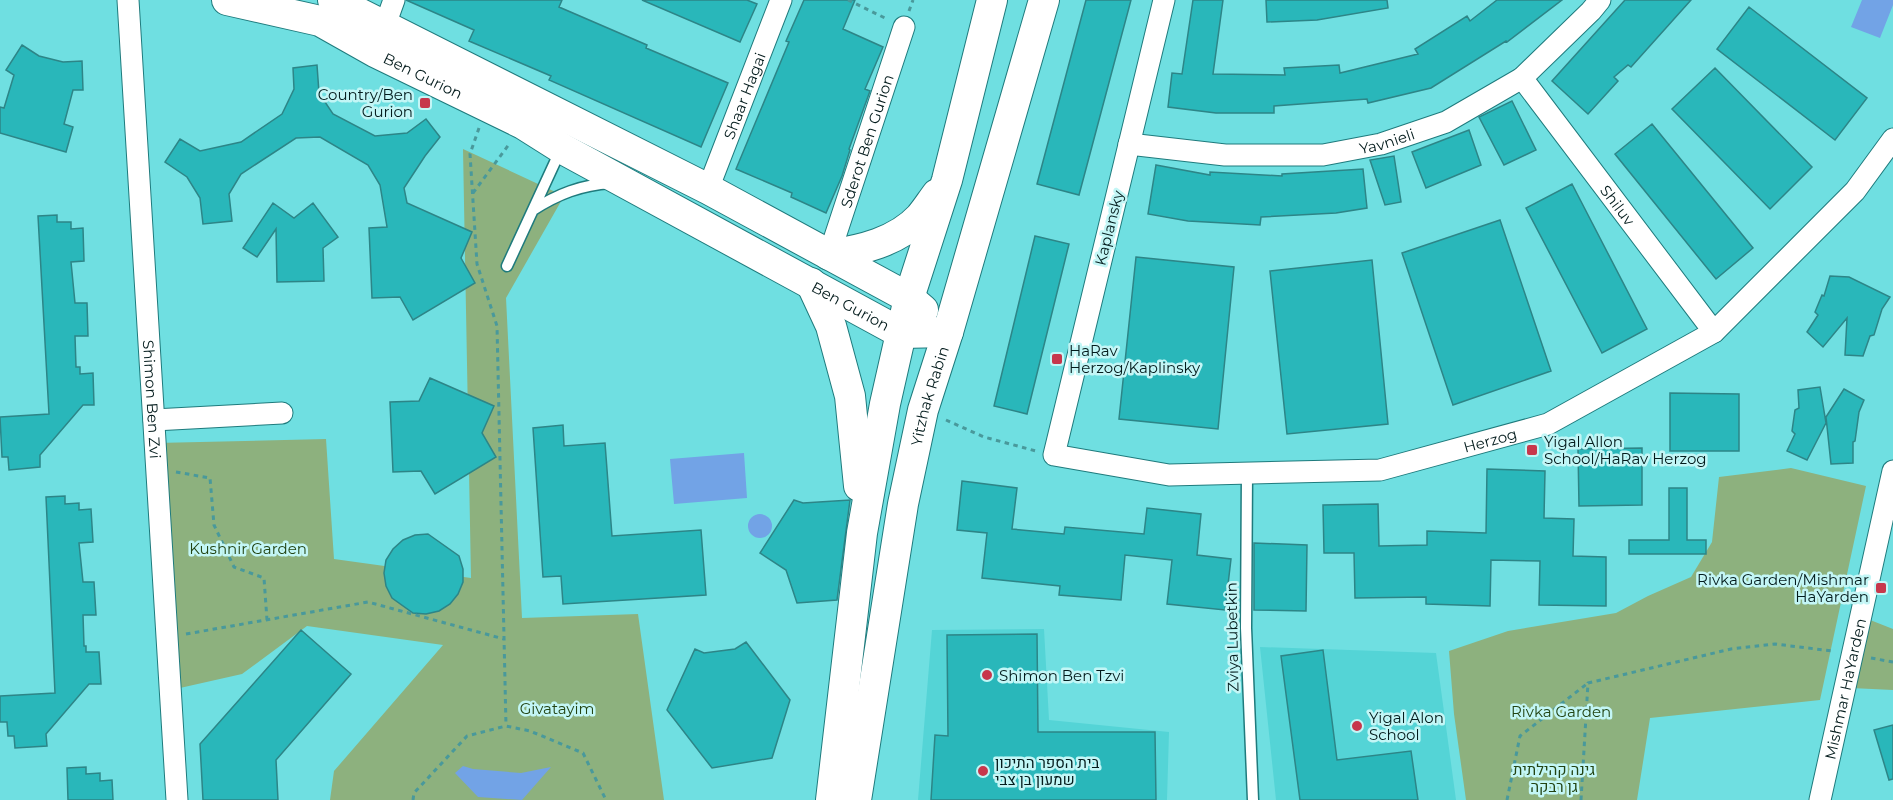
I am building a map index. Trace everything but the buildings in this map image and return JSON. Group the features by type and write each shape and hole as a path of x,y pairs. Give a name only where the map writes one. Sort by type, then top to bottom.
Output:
{"main road":[{"name":"Ben Gurion","path":"227,0 320,21 385,26 487,106 523,124 569,136 708,189 909,298 948,332"},
{"name":"Ben Gurion","path":"333,0 385,26 569,136 625,183 901,333 948,332"},
{"path":"831,800 862,533 885,405 909,298 947,180 992,0"},
{"name":"Yitzhak Rabin","path":"856,800 903,504 922,410 948,332 1044,0"},
{"path":"829,255 864,249 899,234 918,219 947,180"},
{"path":"811,283 831,326 850,396 862,533"}],"street":[{"name":"Shimon Ben Zvi","path":"128,0 177,800"},
{"name":"Shaar Hagai","path":"708,189 781,0"},
{"name":"Kaplansky","path":"1054,455 1164,0"},
{"name":"Yavnieli","path":"1129,144 1226,155 1323,155 1381,144 1446,122 1522,78 1600,0"},
{"name":"Sderot Ben Gurion","path":"829,255 904,27"},
{"name":"Shiluv","path":"1522,78 1714,332"},
{"name":"Herzog","path":"1054,455 1169,475 1380,470 1548,424 1714,332 1855,191 1893,139"},
{"path":"1869,173 1893,167"},
{"path":"154,420 282,413"},
{"name":"Mishmar HaYarden","path":"1820,800 1893,471"}],"lane":[{"path":"507,266 569,136"},
{"path":"533,210 564,192 625,183"},
{"name":"Zviya Lubetkin","path":"1247,473 1246,628 1253,800"}],"path":[{"path":"848,0 904,27"},
{"path":"487,106 470,154 477,264 497,326 506,726"},
{"path":"472,195 523,124"},
{"path":"922,410 984,437 1054,455"},
{"path":"157,469 210,478 214,525 234,567 264,578 267,620"},
{"path":"168,638 368,602 504,639"},
{"path":"1507,800 1520,736 1587,683 1731,649 1775,644 1852,654"},
{"path":"1581,800 1587,683"},
{"path":"413,800 414,793 467,736 506,726 530,731 583,753 606,800"}],"shaded area":[{"path":"1862,0 1893,0 1880,38 1851,27"},
{"path":"744,453 747,498 674,504 670,459"},
{"path":"760,514 769,517 772,526 769,535 760,538 751,535 748,526 751,517"},
{"name":"Shimon Ben Tzvi","path":"1044,629 1049,720 1169,732 1167,800 918,800 932,630"},
{"name":"Yigal Alon School","path":"1260,647 1436,653 1456,800 1276,800"},
{"path":"463,766 521,773 551,767 522,800 478,797 455,773"}],"green space":[{"name":"Givatayim","path":"463,149 564,196 506,298 522,618 638,614 664,800 330,800 334,771 443,645 307,626 242,674 171,690 156,443 326,439 334,559 471,578"},
{"name":"Rivka Garden","path":"1791,468 1866,486 1820,700 1650,718 1637,800 1466,800 1454,714 1449,651 1508,631 1616,613 1691,577 1712,542 1719,477"},
{"path":"1860,616 1893,629 1893,690 1851,688"}],"place":[{"name":"Country/Ben Gurion","path":"425,103"},
{"name":"HaRav Herzog/Kaplinsky","path":"1057,359"},
{"name":"Yigal Allon School/HaRav Herzog","path":"1532,450"},
{"name":"Rivka Garden/Mishmar HaYarden","path":"1881,588"},
{"name":"Shimon Ben Tzvi","path":"987,675"},
{"name":"Yigal Alon School","path":"1357,726"},
{"name":"בית הספר התיכון שמעון בן צבי","path":"983,771"}],"park label":[{"name":"Kushnir Garden","path":"248,548"},
{"name":"גינה קהילתית גן רבקה","path":"1554,778"}]}
